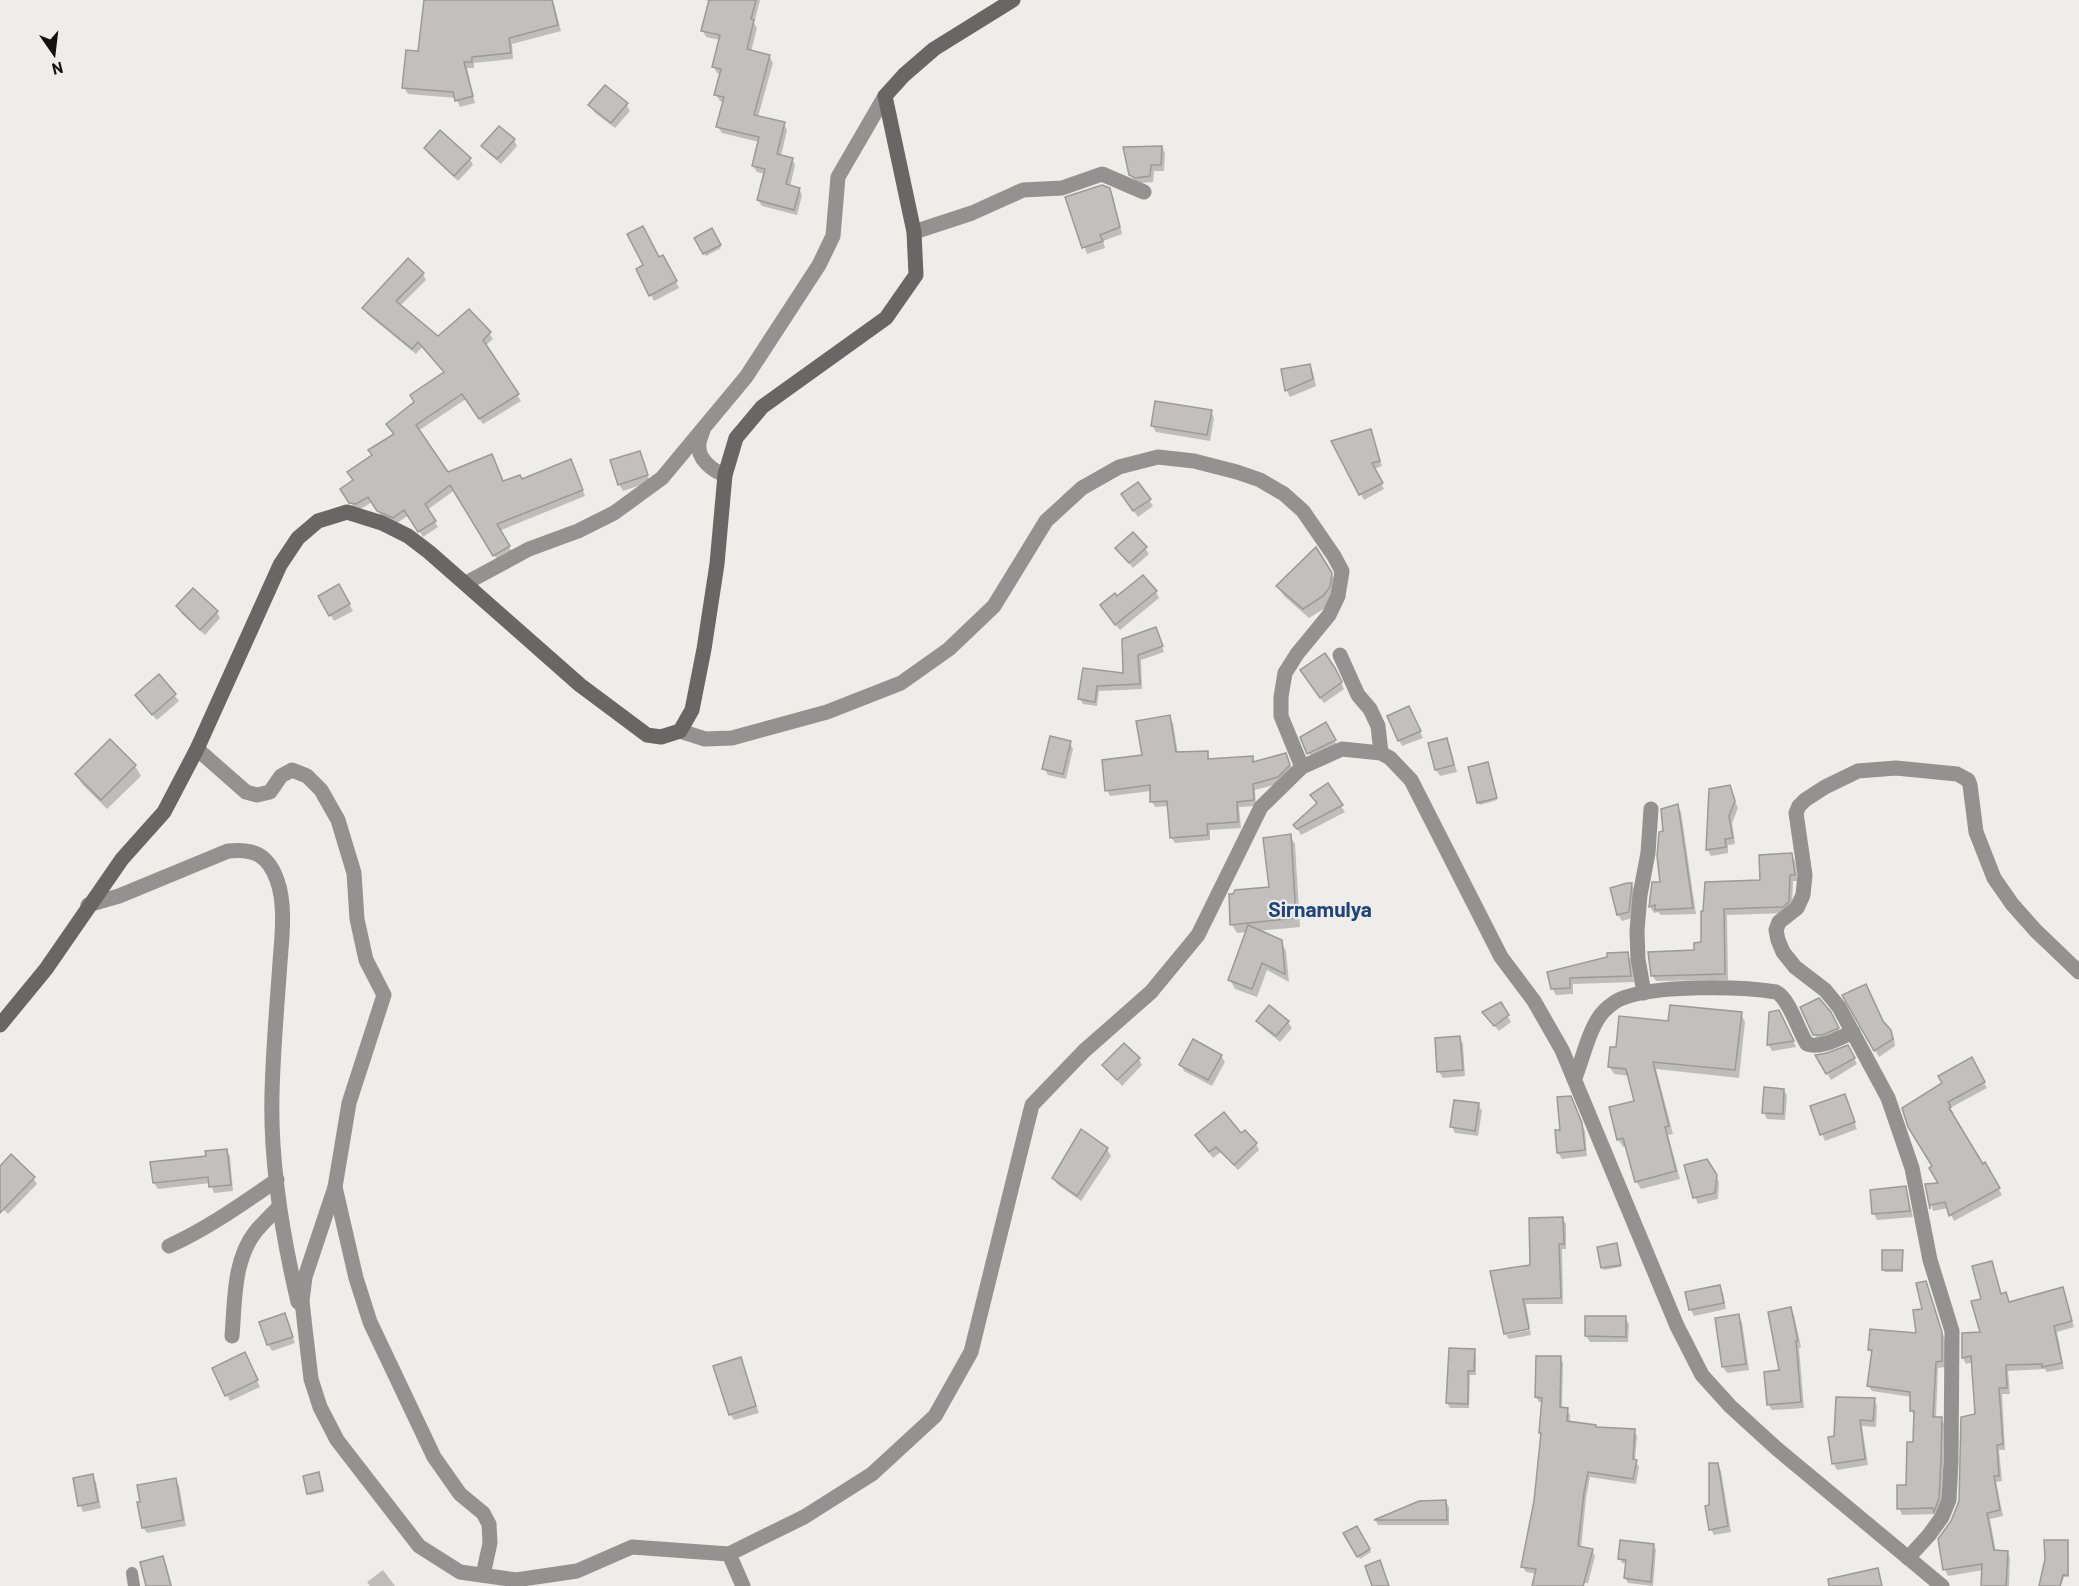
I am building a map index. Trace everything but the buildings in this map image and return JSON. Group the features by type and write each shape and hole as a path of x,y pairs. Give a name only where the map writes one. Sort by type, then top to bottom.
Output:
{"main road":[{"path":"0,1025 46,969 88,905 122,859 164,812 197,749 280,565 298,538 318,521 347,512 408,536 466,583 580,685 647,735 661,737 680,731 692,710 704,650 717,564 725,475 736,438 762,407 886,318 916,275 914,232 885,96 933,49 1012,0"}],"street":[{"path":"466,583 529,549 578,531 614,513 662,478 746,377 819,265 832,237 838,177 885,96"},
{"path":"914,232 972,213 1023,190 1062,188 1102,174 1144,192"},
{"path":"704,427 698,446 703,460 714,471 725,475"},
{"path":"680,731 705,739 732,738 827,712 901,683 949,649 994,606 1046,520 1082,488 1119,467 1158,457 1194,461 1237,472 1260,480 1284,495 1303,511 1334,556 1342,572 1338,596 1329,615 1297,654 1285,673 1281,716 1302,767"},
{"path":"1340,655 1358,695 1370,709 1378,726 1381,753"},
{"path":"197,749 246,792 257,795 270,792 281,776 292,770 306,776 321,790 339,820 354,873 357,920 366,960 384,995 349,1103 335,1187 305,1277 302,1301 311,1379 320,1407 337,1440 419,1546 460,1572 516,1580 577,1571 638,1546 652,1550 729,1554 804,1516 872,1474 935,1416 971,1352 1032,1105 1084,1052 1151,992 1198,935 1261,807 1302,767 1342,749 1381,753 1390,758 1411,780 1501,957 1534,1001 1562,1050 1677,1326 1702,1375 1730,1406 1776,1448 1942,1586"},
{"path":"1908,1558 1936,1526 1949,1500 1952,1331 1929,1260 1912,1168 1888,1098 1839,1007 1825,990 1796,967 1783,952 1776,930 1779,922 1797,908 1803,895 1805,875 1796,813 1799,806 1825,787 1858,771 1896,768 1957,774 1968,780 1976,832 1994,878 2012,904 2036,931 2079,972"},
{"path":"1644,993 1638,959 1637,931 1652,809"},
{"path":"88,905 119,896 228,851 245,849 259,854 271,865 278,882 282,926 272,1093 272,1137 284,1245 305,1328"},
{"path":"1575,1078 1592,1028 1604,1011 1622,998 1644,993 1683,988 1766,990 1781,995 1807,1044 1813,1046 1853,1032"},
{"path":"169,1246 237,1208 277,1180"},
{"path":"335,1187 356,1278 370,1322 434,1457 460,1494 483,1513 489,1524 490,1543 483,1575"},
{"path":"231,1336 237,1273 255,1232 279,1207"},
{"path":"729,1554 743,1586"}],"district":[{"name":"Sirnamulya","path":"1320,908"}]}
